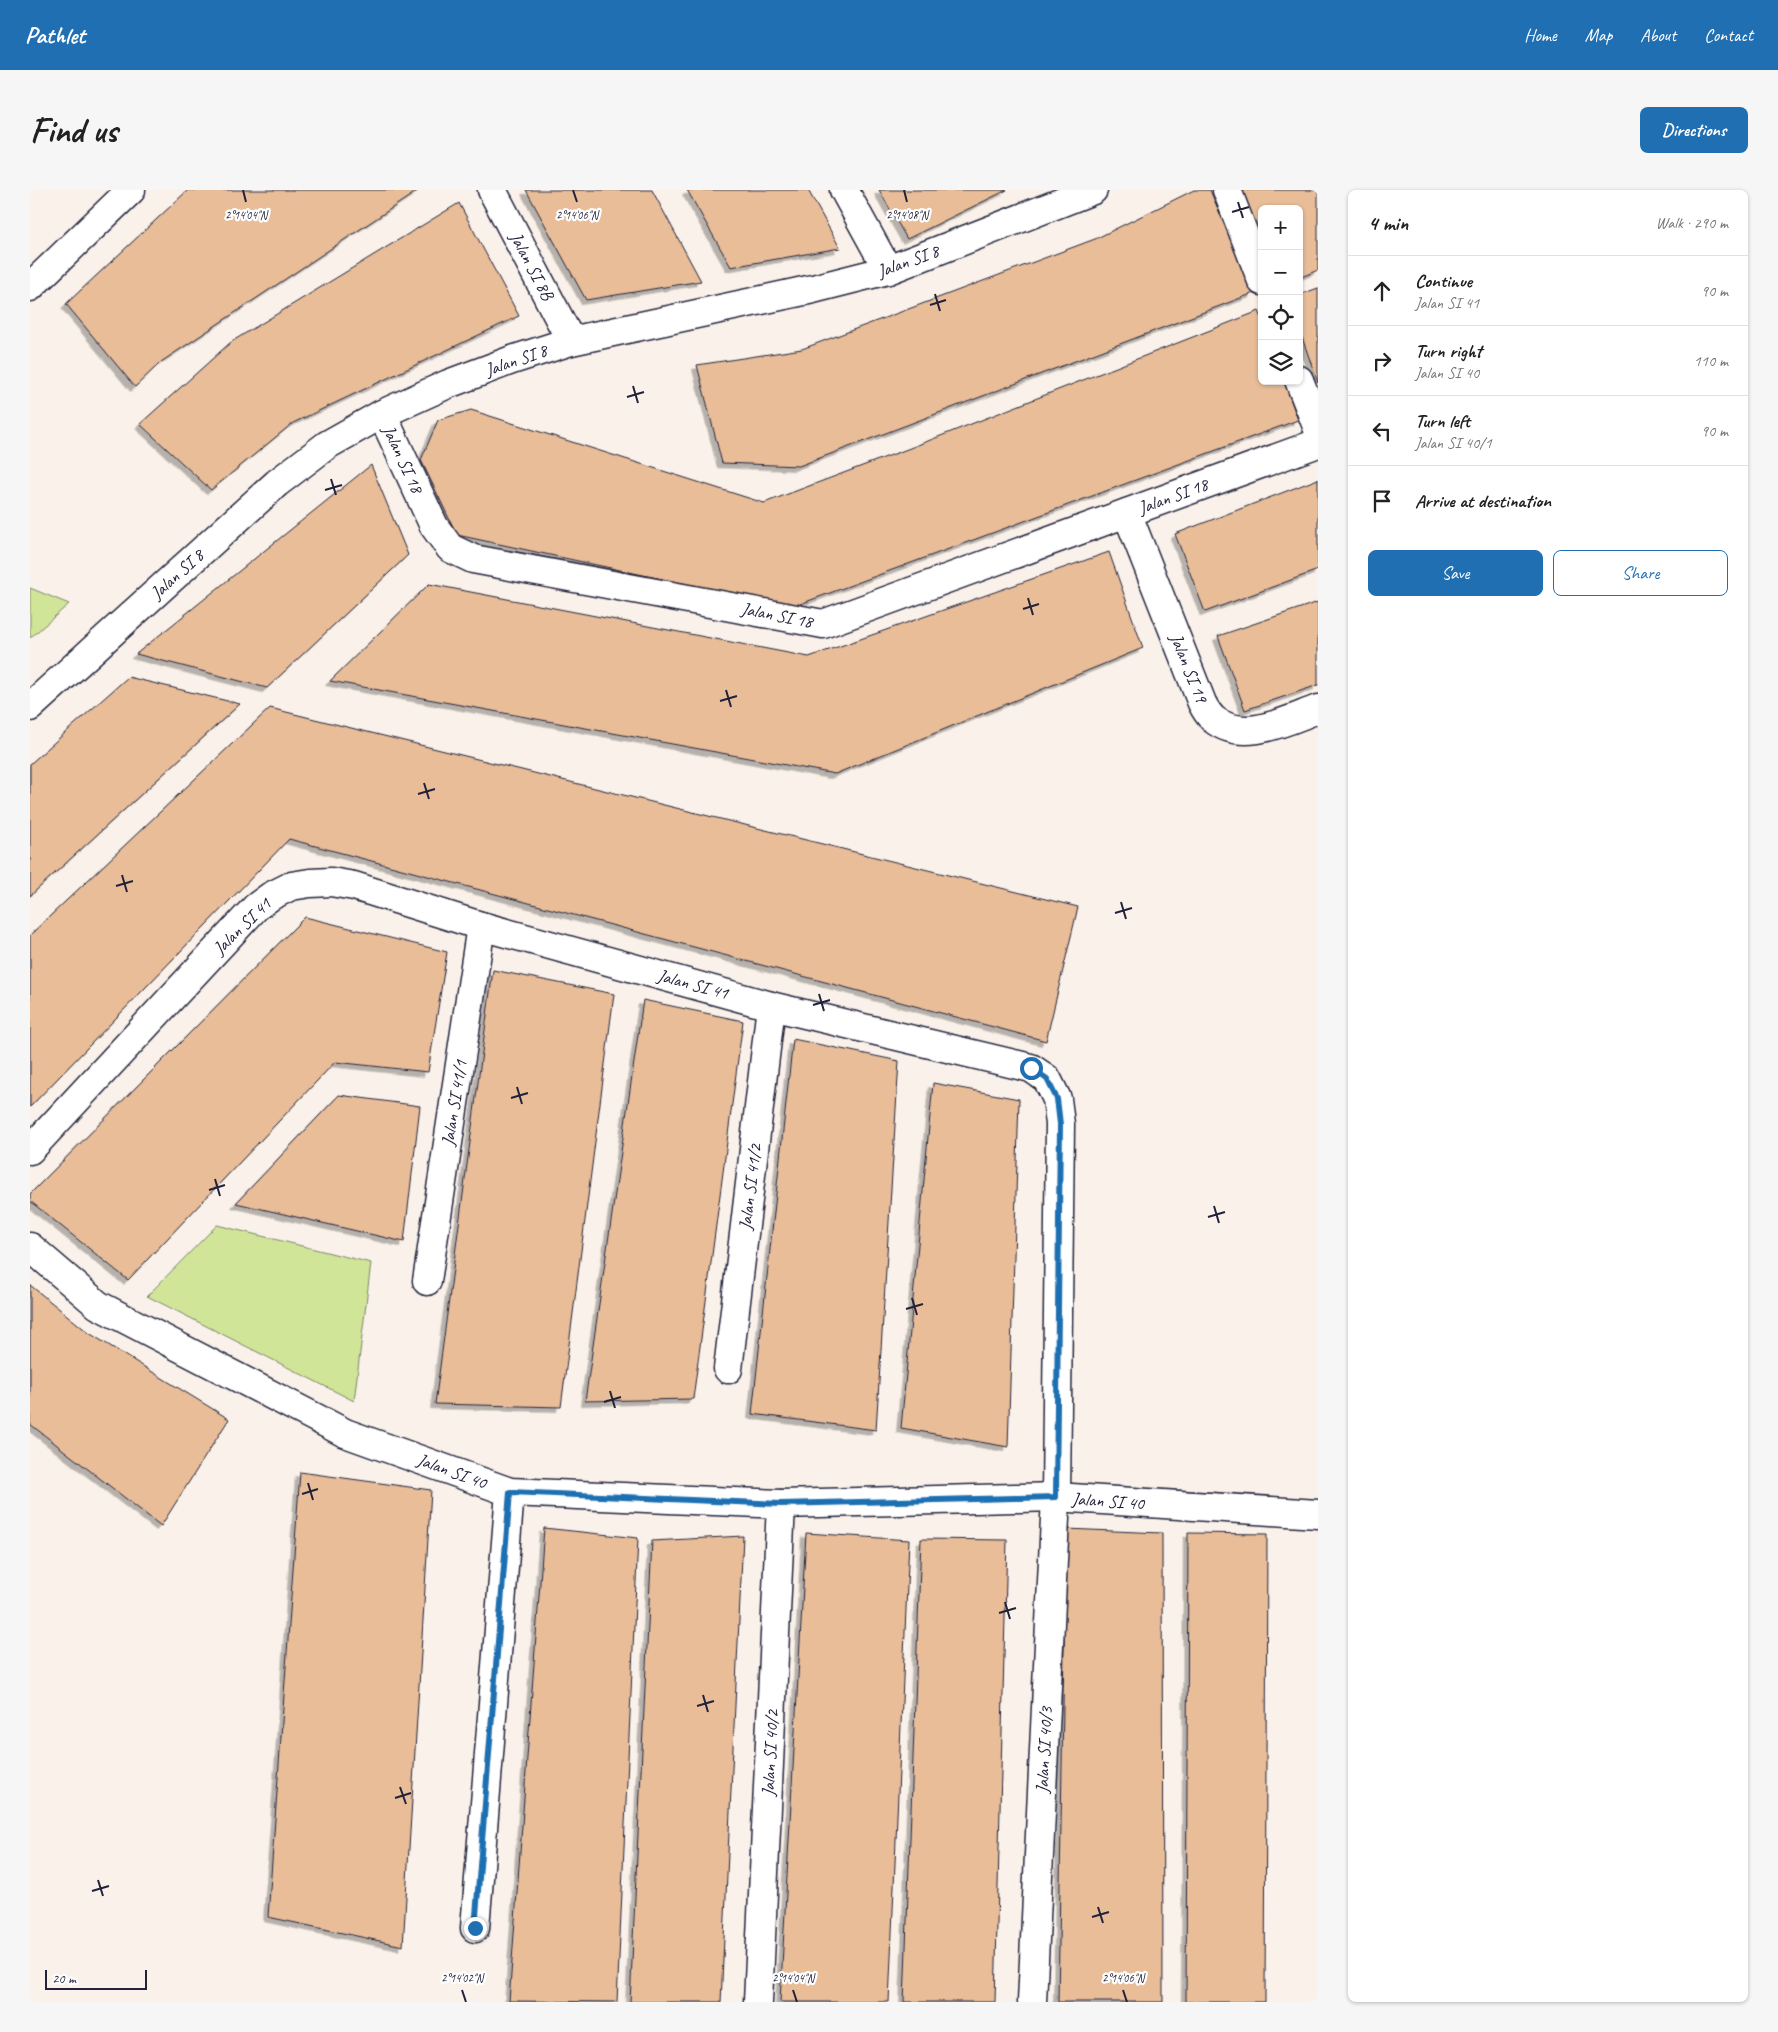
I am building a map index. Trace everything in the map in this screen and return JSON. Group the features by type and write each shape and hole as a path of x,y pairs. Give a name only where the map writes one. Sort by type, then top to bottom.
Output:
{"street":[{"path":"30,287 131,190"},
{"name":"Jalan SI 8B","path":"492,190 571,342"},
{"path":"844,190 888,270"},
{"name":"Jalan SI 8","path":"30,707 277,483 327,445 382,414 512,360 571,342 813,289 888,270 1093,190"},
{"path":"1227,190 1258,271"},
{"path":"1301,385 1318,429"},
{"name":"Jalan SI 18","path":"382,414 434,526 450,548 474,559 823,624 1318,442"},
{"name":"Jalan SI 19","path":"1127,512 1202,703 1212,718 1226,727 1245,730 1268,727 1318,709"},
{"name":"Jalan SI 41","path":"30,1150 256,908 272,896 291,886 310,883 331,882 354,886 481,926 771,1006 1031,1068 1047,1079 1057,1099 1060,1124 1056,1497"},
{"name":"Jalan SI 41/1","path":"427,1281 481,926"},
{"name":"Jalan SI 41/2","path":"728,1369 771,1006"},
{"name":"Jalan SI 40","path":"30,1247 98,1305 344,1433 510,1492 781,1504 1056,1497 1318,1514"},
{"path":"475,1928 510,1492"},
{"name":"Jalan SI 40/3","path":"1032,2002 1056,1497"},
{"name":"Jalan SI 40/2","path":"758,2002 781,1504"}],"green space":[{"path":"30,588 69,604 30,638"},
{"path":"217,1225 371,1263 354,1401 147,1296"}],"building":[{"path":"188,190 419,190 161,362 135,387 66,304"},
{"path":"526,190 652,190 701,281 586,300"},
{"path":"687,190 808,190 840,248 731,267"},
{"path":"879,190 1007,190 907,239"},
{"path":"1194,190 1210,190 1254,293 799,466 722,463 697,365 802,349 1095,239"},
{"path":"1240,190 1318,190 1318,270 1303,276 1303,205 1258,205 1258,232"},
{"path":"459,203 519,316 293,423 211,490 140,424 231,342"},
{"path":"1318,288 1318,383 1303,340 1303,294"},
{"path":"1258,311 1258,385 1285,385 1298,420 792,607 457,535 421,460 438,420 471,410 764,503 910,448"},
{"path":"371,465 408,555 267,688 136,654"},
{"path":"1318,479 1318,570 1205,612 1175,534"},
{"path":"1109,552 1143,648 835,774 330,681 429,584 809,657"},
{"path":"1318,602 1318,685 1245,710 1218,636"},
{"path":"128,677 240,704 30,896 30,764"},
{"path":"270,708 1078,907 1046,1041 289,839 30,1107 30,935"},
{"path":"305,917 447,952 428,1072 335,1062 128,1280 30,1201 30,1194"},
{"path":"493,970 614,994 561,1407 435,1404"},
{"path":"643,1000 743,1021 693,1399 585,1401"},
{"path":"793,1039 899,1061 876,1430 752,1414"},
{"path":"933,1083 1019,1099 1008,1447 901,1428"},
{"path":"339,1095 420,1106 404,1242 236,1203"},
{"path":"30,1285 89,1333 229,1419 161,1526 30,1424"},
{"path":"300,1472 431,1490 403,1946 268,1917"},
{"path":"544,1528 638,1538 617,2002 509,2001"},
{"path":"1066,1529 1162,1533 1163,2002 1058,2002"},
{"path":"806,1533 909,1540 889,2002 780,2002"},
{"path":"1188,1533 1267,1534 1265,2002 1186,2002"},
{"path":"743,1536 721,2002 630,2002 652,1541"},
{"path":"921,1539 1007,1540 995,2002 904,2002"}],"route":[{"path":"475,1928 510,1492 781,1504 1056,1497 1060,1124 1057,1099 1047,1079 1031,1068"}]}
